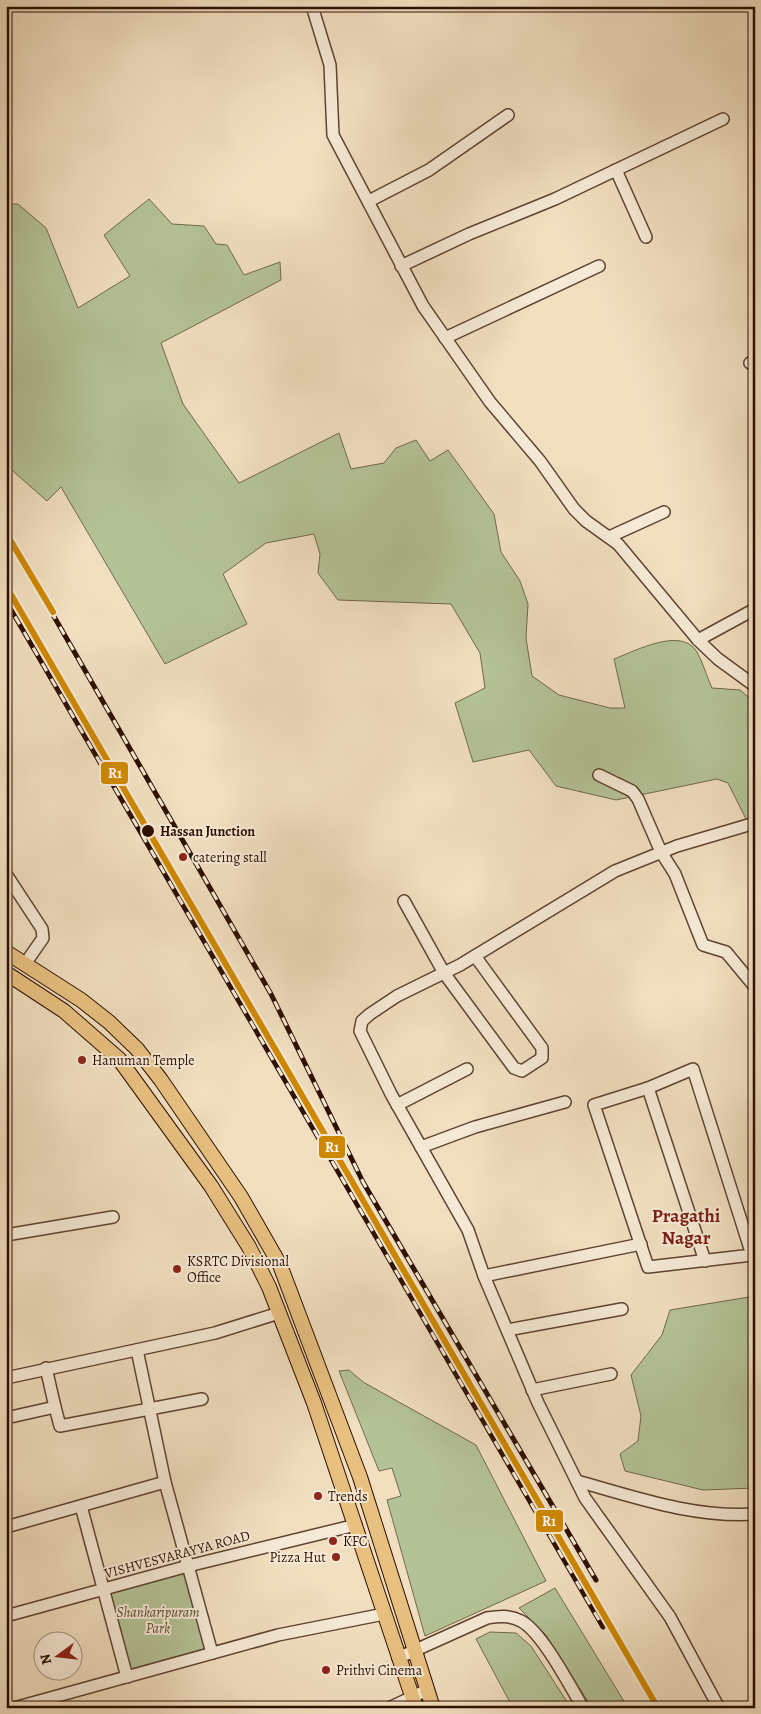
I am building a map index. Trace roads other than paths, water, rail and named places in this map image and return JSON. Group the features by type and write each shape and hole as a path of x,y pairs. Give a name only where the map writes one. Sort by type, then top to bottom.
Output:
{"main road":[{"path":"6,952 82,1000 109,1022 137,1049 161,1080 228,1177 280,1266 357,1468 433,1708"},
{"path":"6,974 69,1016 120,1059 211,1186 249,1247 279,1313 314,1403 414,1702"},
{"path":"69,1016 82,1000"},
{"path":"211,1186 228,1177"},
{"path":"356,1524 373,1520"}],"street":[{"path":"312,6 330,65 333,136 369,201 401,266 445,338 490,402 540,461 574,509 586,521 618,544 698,640 718,659 755,686"},
{"path":"369,201 429,170 508,115"},
{"path":"401,266 469,234 556,199 723,118"},
{"path":"616,170 646,237"},
{"path":"445,338 599,266"},
{"path":"609,537 664,512"},
{"path":"698,640 755,609"},
{"path":"599,775 632,791 638,799 661,852 675,874 704,945 726,952 755,987"},
{"path":"719,1708 670,1617 585,1498 532,1390 484,1276 468,1230 398,1106 362,1039 360,1031 362,1021 397,996 475,956 615,871 661,852 755,823"},
{"path":"6,874 42,929 43,938 25,964"},
{"path":"404,901 444,972 514,1068 522,1070 542,1058 542,1048 475,956"},
{"path":"398,1106 467,1068"},
{"path":"693,1069 752,1255 648,1267 594,1105 648,1088 693,1069"},
{"path":"648,1088 705,1261"},
{"path":"421,1147 476,1127 565,1102"},
{"path":"6,1235 113,1217"},
{"path":"484,1276 641,1244"},
{"path":"507,1330 622,1309"},
{"path":"6,1378 215,1333 279,1313"},
{"path":"137,1350 165,1482 212,1653"},
{"path":"46,1368 60,1426 202,1399"},
{"path":"532,1390 611,1374"},
{"path":"6,1418 55,1408"},
{"path":"577,1481 680,1509 732,1516 755,1514"},
{"path":"6,1527 165,1482"},
{"path":"81,1506 127,1677"},
{"name":"VISHVESVARAYYA ROAD","path":"6,1616 188,1566 356,1524"},
{"path":"14,1708 278,1635 384,1614"},
{"path":"398,1658 487,1618 510,1617 523,1622 542,1641 584,1708"},
{"path":"390,1708 414,1702 427,1690"}],"railway":[{"path":"6,533 271,994 363,1182 596,1580"},
{"path":"6,586 658,1708"},
{"path":"6,601 603,1627"}],"place":[{"name":"Hassan Junction","path":"148,831"},
{"name":"catering stall","path":"183,857"},
{"name":"Hanuman Temple","path":"82,1060"},
{"name":"KSRTC Divisional Office","path":"177,1269"},
{"name":"Trends","path":"318,1496"},
{"name":"KFC","path":"333,1541"},
{"name":"Pizza Hut","path":"336,1557"},
{"name":"Prithvi Cinema","path":"326,1670"}],"district":[{"name":"Pragathi Nagar","path":"686,1226"}],"park label":[{"name":"Shankaripuram Park","path":"158,1620"}]}
